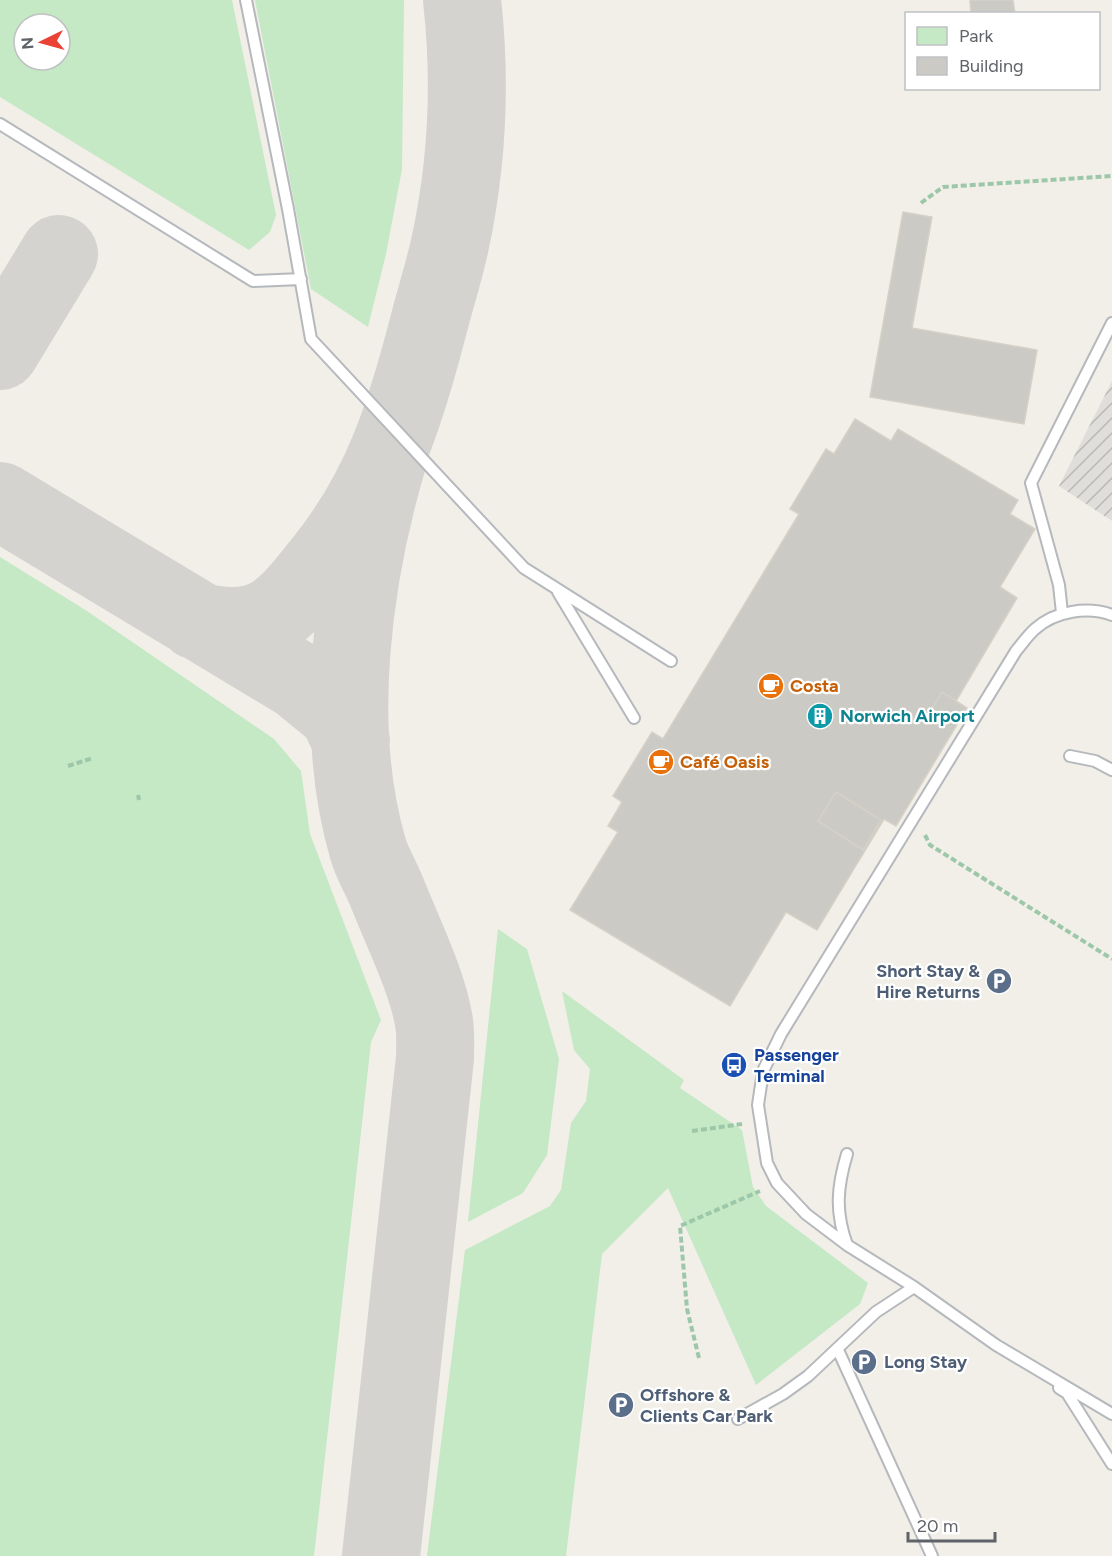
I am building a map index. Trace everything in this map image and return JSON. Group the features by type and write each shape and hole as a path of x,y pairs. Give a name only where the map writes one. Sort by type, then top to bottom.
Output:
{"lane":[{"path":"246,0 311,339 524,568 671,661"},
{"path":"0,124 253,281 301,279"},
{"path":"1062,614 1059,585 1031,483 1112,323"},
{"path":"556,589 634,717"},
{"path":"1112,615 1097,609 1062,614 1035,628 1016,651 781,1034 763,1071 758,1105 761,1142 766,1163 777,1183 806,1214 847,1245 914,1287 1067,1393 1112,1464"},
{"path":"1070,756 1095,761 1112,770"},
{"path":"847,1154 838,1186 838,1221 847,1245"},
{"path":"738,1419 783,1395 838,1350 876,1312 914,1287"},
{"path":"996,1345 1112,1414"},
{"path":"838,1350 932,1556"}],"path":[{"path":"921,203 943,187 1112,176"},
{"path":"68,766 93,758"},
{"path":"916,815 930,845 1112,959"},
{"path":"692,1131 743,1124 746,1133"},
{"path":"699,1358 687,1309 680,1226 777,1183"}],"shaded area":[{"path":"1112,381 1112,521 1059,486"}],"green space":[{"path":"0,0 232,0 276,215 270,232 249,250 0,97"},
{"path":"255,0 404,0 402,169 386,254 368,327 311,289"},
{"path":"0,557 87,611 274,739 301,771 310,834 381,1020 371,1042 314,1556 0,1556"},
{"path":"498,929 527,949 559,1059 547,1155 523,1193 468,1222"},
{"path":"562,991 684,1080 680,1088 742,1130 753,1187 766,1206 868,1283 860,1304 756,1385 668,1188 602,1254 566,1556 427,1556 465,1250 550,1206 561,1190 571,1123 586,1101 590,1069 574,1050"}],"building":[{"path":"970,0 1013,0 1015,12 971,12"},
{"path":"903,212 932,217 912,328 1037,350 1024,424 870,397"},
{"name":"Norwich Airport","path":"855,419 891,441 898,429 1018,500 1010,514 1035,529 1000,587 1017,598 956,701 967,708 896,826 884,819 817,930 786,912 730,1006 570,910 618,832 608,826 622,802 613,796 652,732 663,739 799,514 790,509 826,449 834,454"},
{"path":"942,692 967,708 957,724 932,709"},
{"path":"836,792 881,820 863,850 818,821"}],"taxiway":[{"path":"197,621 240,626 257,623 284,606 310,579 344,534 376,479 389,450 410,391 445,265 456,214 464,153 467,92 462,0"},
{"path":"0,351 59,254"},
{"path":"381,1556 435,1058 435,1027 431,1006 420,973 368,849 357,802 351,752 349,702 357,600 365,550 389,455"},
{"path":"0,501 299,681 338,713 351,741"}],"place":[{"name":"Costa","path":"771,686"},
{"name":"Norwich Airport","path":"820,716"},
{"name":"Café Oasis","path":"661,762"},
{"name":"Short Stay & Hire Returns","path":"999,981"},
{"name":"Passenger Terminal","path":"734,1065"},
{"name":"Long Stay","path":"864,1362"},
{"name":"Offshore & Clients Car Park","path":"621,1405"}]}
